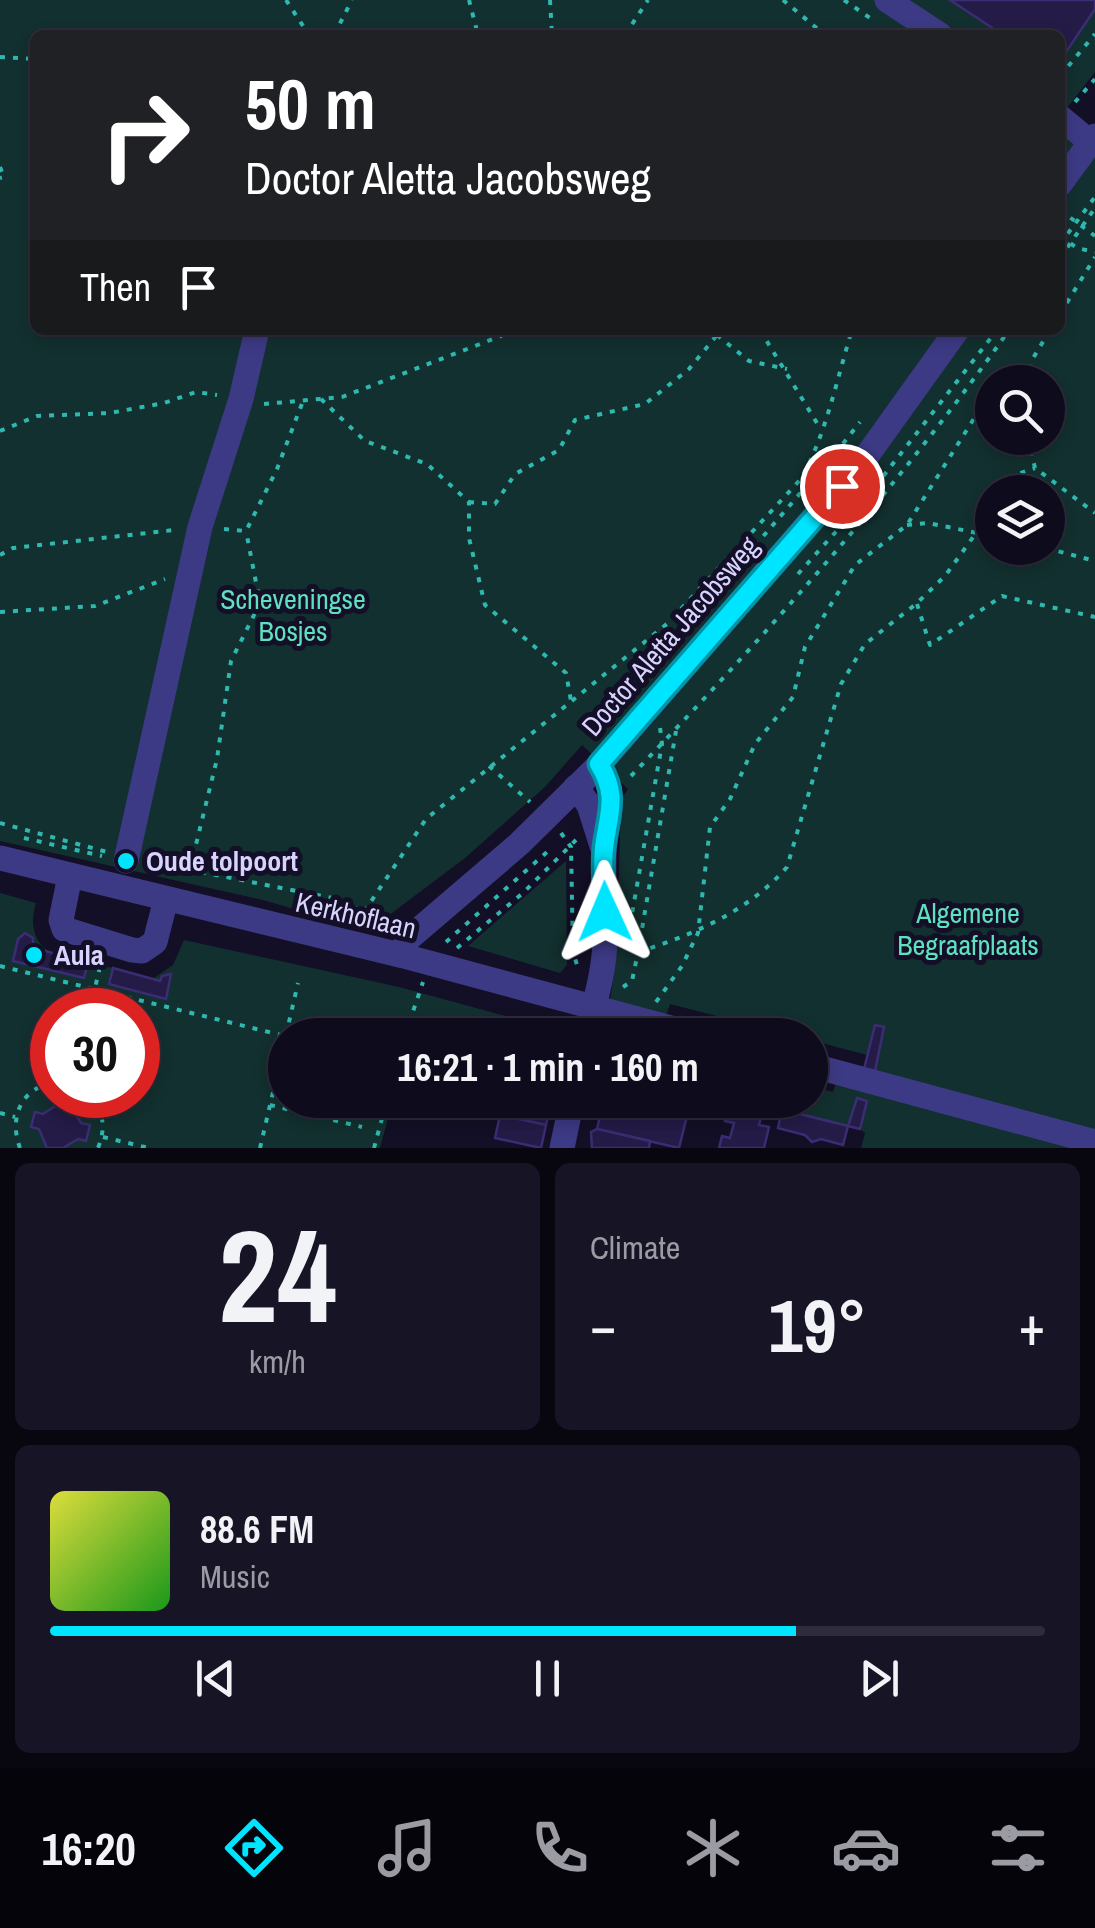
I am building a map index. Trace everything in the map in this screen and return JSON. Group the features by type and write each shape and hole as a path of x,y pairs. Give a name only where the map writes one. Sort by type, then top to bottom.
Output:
{"street":[{"path":"894,6 932,30"},
{"path":"1065,120 1092,139 1065,177"},
{"path":"126,859 200,527 240,403 257,335"},
{"name":"Doctor Aletta Jacobsweg","path":"400,955 408,940 539,807 576,787 599,764 866,457 954,335"},
{"path":"590,1018 605,943 604,850 612,797 610,783 599,764"},
{"path":"576,787 594,819 604,850"},
{"name":"Kerkhoflaan","path":"0,858 400,955 633,1018"},
{"path":"70,876 61,920 64,929 132,950 142,951 155,942 166,899"},
{"path":"828,1070 1095,1142"},
{"path":"562,1148 568,1118"}],"path":[{"path":"286,0 306,30"},
{"path":"337,30 352,0"},
{"path":"469,0 477,30"},
{"path":"550,0 552,30"},
{"path":"628,30 648,0"},
{"path":"783,0 819,30"},
{"path":"844,0 894,6"},
{"path":"1065,70 1095,34"},
{"path":"0,57 30,59"},
{"path":"1065,112 1095,79"},
{"path":"0,167 4,176 0,178"},
{"path":"1065,234 1095,198"},
{"path":"1065,250 1095,208"},
{"path":"1065,213 1095,236"},
{"path":"1065,239 1095,255 1065,306"},
{"path":"0,432 37,416 110,414 196,392 240,403 342,397 502,335"},
{"path":"321,399 364,440 427,464 469,502 495,504 516,474 558,450 574,420 645,404 689,369 714,335"},
{"path":"719,335 749,361 787,369"},
{"path":"763,335 820,428"},
{"path":"325,939 364,912 426,819 668,623 800,480 816,455 820,428 850,335"},
{"path":"612,797 676,731 875,503 1005,335"},
{"path":"1031,365 1047,335"},
{"path":"190,870 216,759 231,660 260,603 246,531 277,469 303,400"},
{"path":"655,1004 682,966 698,933 710,827 730,799 755,744 793,697 805,646 855,566 907,526 975,417"},
{"path":"1032,455 1035,468 1095,514"},
{"name":"Doctor Aletta Jacobsweg","path":"701,609 823,468"},
{"path":"1015,475 1035,468"},
{"path":"469,502 469,538 485,606 566,673 571,702"},
{"path":"907,526 928,523 975,533"},
{"path":"0,555 12,548 200,527 246,531"},
{"path":"638,952 698,933 773,883 787,867 841,684 865,644 916,604 975,537"},
{"path":"1065,553 1095,561"},
{"path":"0,612 95,606 192,568"},
{"path":"916,604 930,645 1002,596 1095,618"},
{"path":"630,926 662,744 660,728 645,712"},
{"path":"592,1007 632,981 676,731"},
{"path":"490,766 539,807 571,847 573,952 581,976"},
{"path":"411,1018 422,983 435,965 523,893 594,819"},
{"path":"0,823 126,859 337,899 364,912"},
{"path":"358,947 365,931 400,914"},
{"path":"0,966 87,988"},
{"path":"96,988 98,980"},
{"path":"290,1018 298,983"},
{"path":"160,1006 268,1033"},
{"path":"20,1148 15,1117 30,1092"},
{"path":"0,1113 15,1117"},
{"path":"260,1148 268,1114"},
{"path":"98,1148 102,1137 101,1118"},
{"path":"322,1118 362,1128"},
{"path":"374,1148 382,1118"},
{"path":"102,1137 149,1148"}],"green space":[{"name":"Scheveningse Bosjes","path":"0,0 890,0 903,10 910,0 950,0 995,30 30,30 30,335 1065,335 1065,120 1095,136 1095,1148 861,1148 865,1133 860,1129 817,1118 828,1118 828,1091 833,1092 836,1083 864,1069 872,1040 867,1055 828,1045 828,1018 724,1018 670,1004 666,1016 610,1002 617,950 621,799 628,789 582,745 545,787 465,858 380,922 345,924 263,900 0,841"},
{"path":"1095,9 1095,72 1065,111 1065,54"},
{"path":"566,861 567,965 560,973 468,946"},
{"path":"0,893 36,903 34,931 40,944 52,953 154,978 173,965 184,940 399,987 513,1018 268,1018 268,1118 388,1118 380,1148 0,1148"}],"building":[{"path":"950,0 1095,0 1095,9 1065,54 1065,30 995,30"},
{"name":"Aula","path":"25,933 33,938 33,948 88,962 84,978 13,961 18,939"},
{"path":"113,968 160,981 162,976 171,974 166,999 160,997 160,988 109,984"},
{"path":"875,1025 884,1027 875,1071 864,1069"},
{"path":"857,1098 867,1101 860,1129 848,1126"},
{"path":"33,1118 78,1118 90,1125 86,1141 78,1139 63,1148 47,1148 39,1129 31,1127"},
{"path":"499,1118 546,1125 541,1148 495,1138"},
{"path":"514,1118 548,1118 546,1125"},
{"path":"600,1118 686,1118 679,1148 597,1129"},
{"path":"761,1118 759,1125 769,1127 764,1148 719,1148 722,1136 730,1138 734,1123 725,1121"},
{"path":"780,1118 816,1118 848,1126 843,1145 821,1139 812,1142 805,1135 778,1128"},
{"path":"597,1129 650,1141 649,1148 592,1148 591,1132"}],"place":[{"name":"Oude tolpoort","path":"126,861"},
{"name":"Aula","path":"34,955"}],"route":[{"path":"605,912 604,850 612,797 610,783 599,764 842,486"}],"park label":[{"name":"Algemene Begraafplaats","path":"968,929"}]}
